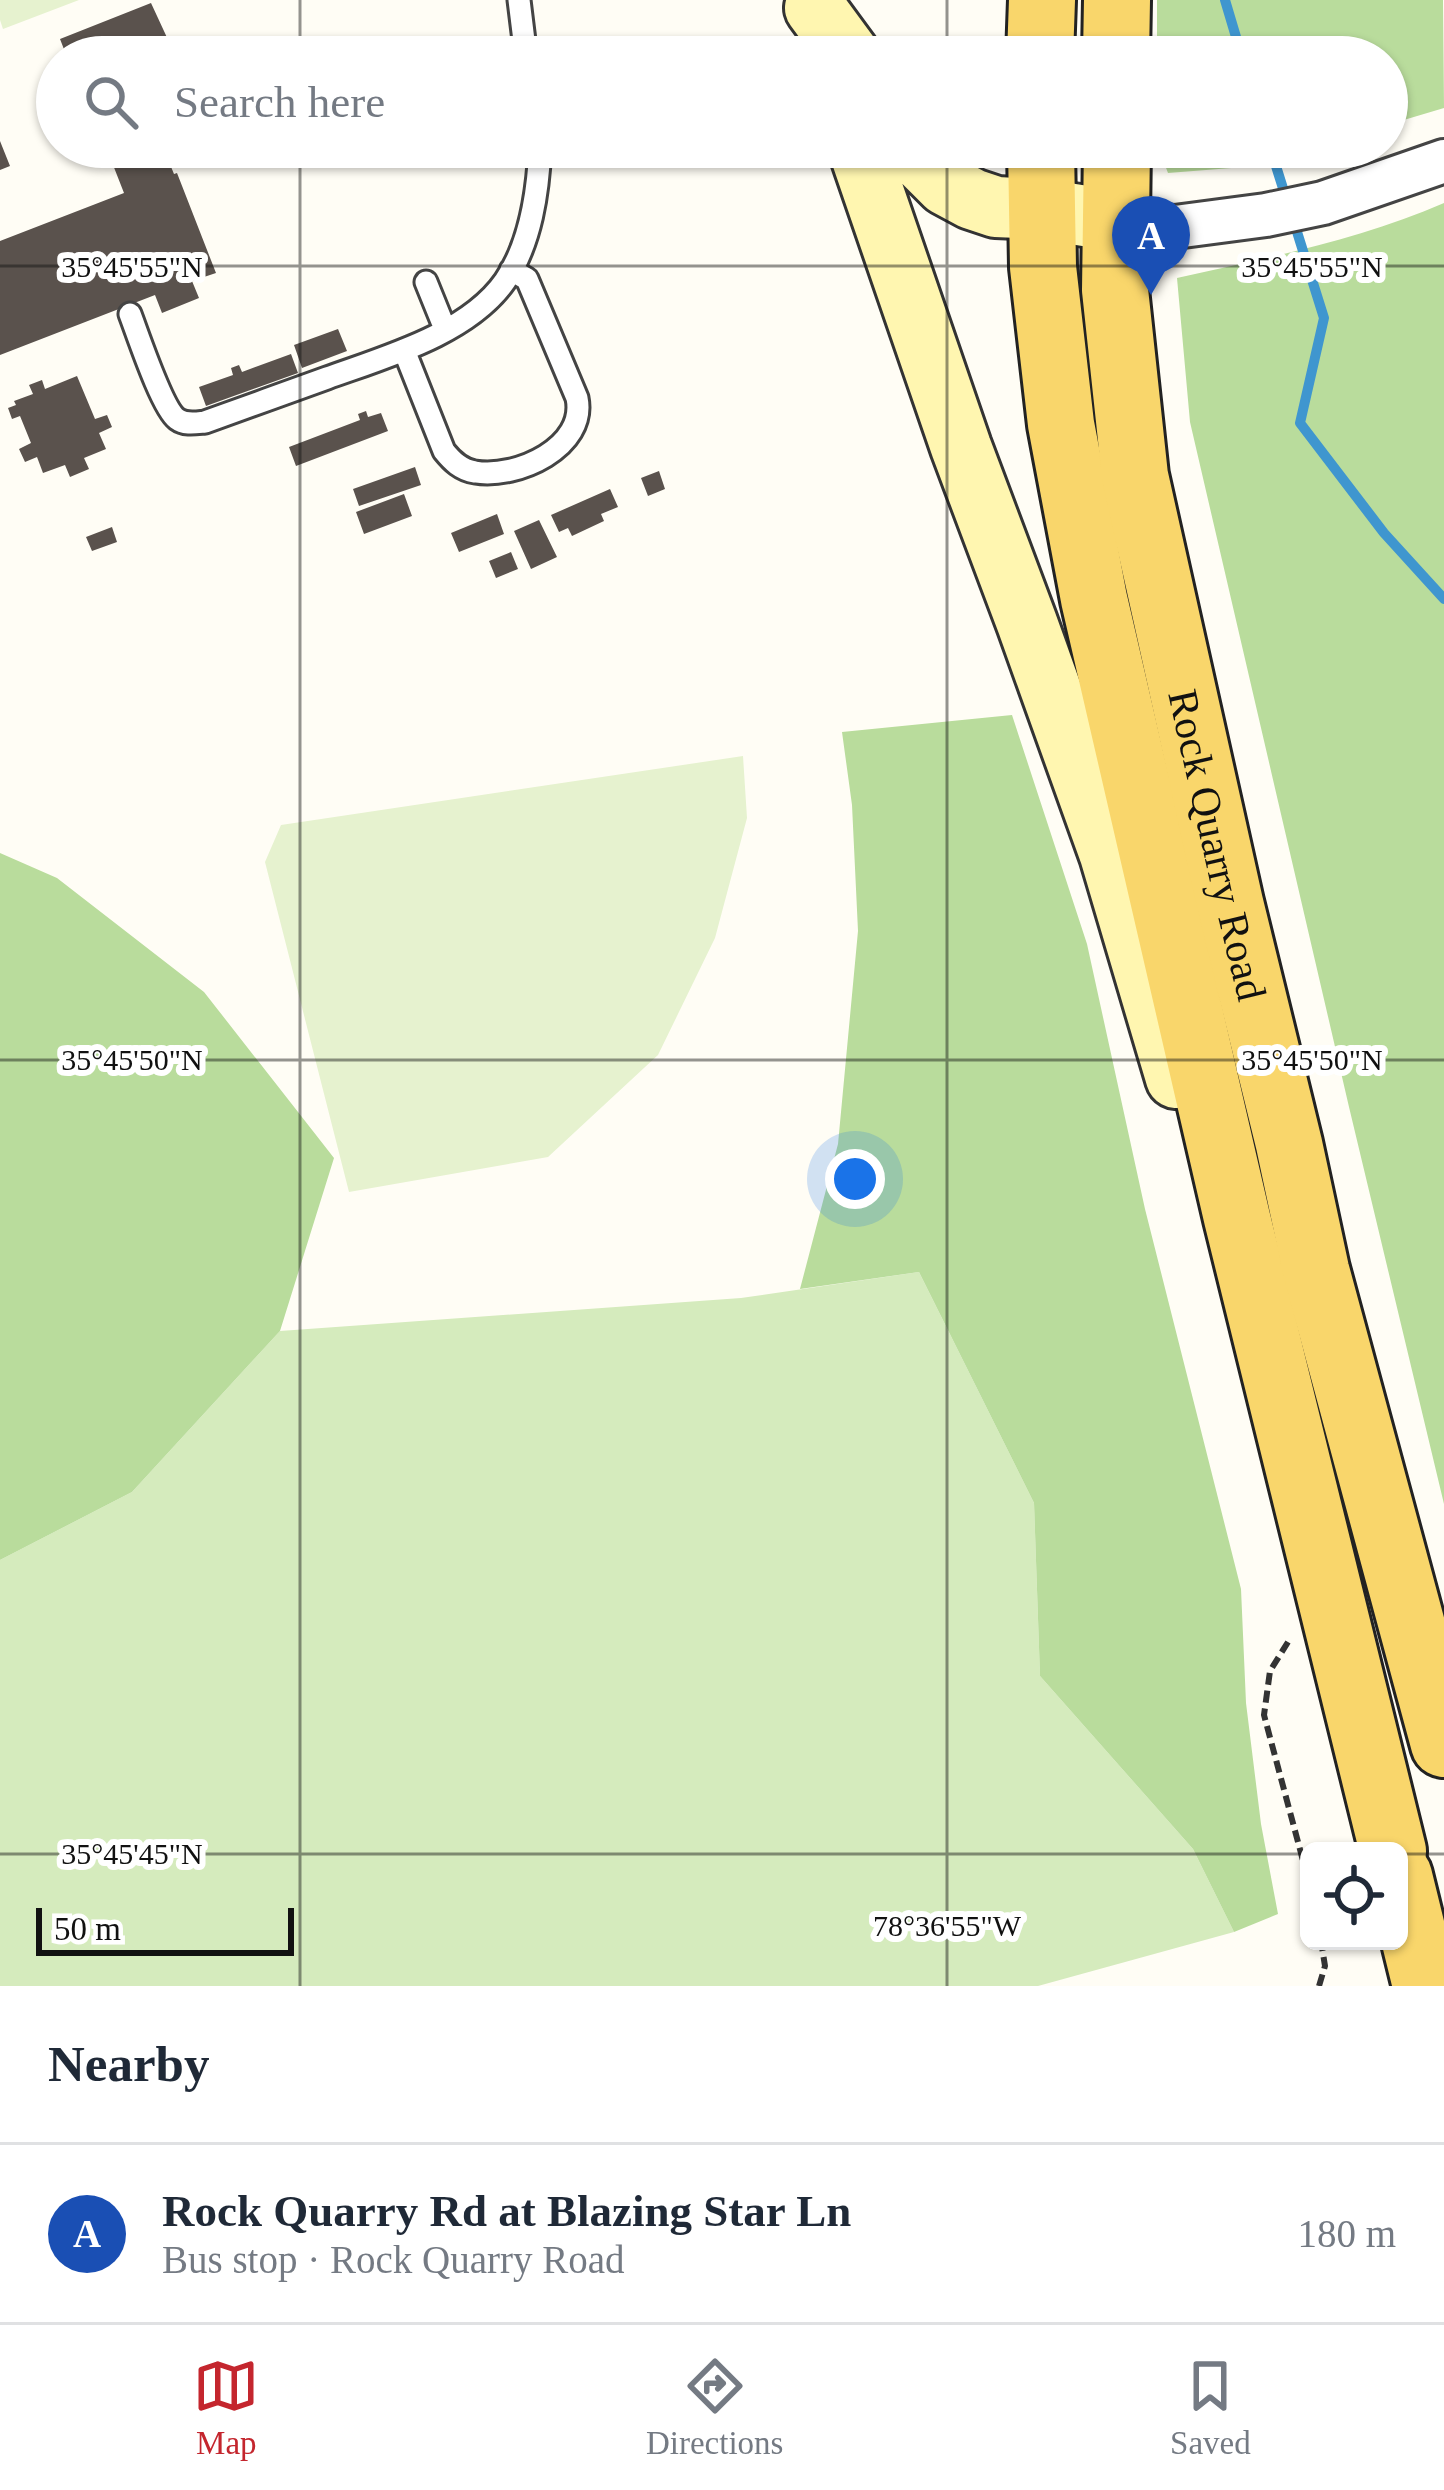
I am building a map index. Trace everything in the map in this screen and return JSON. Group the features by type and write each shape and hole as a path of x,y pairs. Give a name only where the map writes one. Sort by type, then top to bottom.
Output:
{"main road":[{"path":"1117,0 1117,36"},
{"name":"Rock Quarry Road","path":"865,168 1110,855 1185,1110 1209,1169 1237,1218"},
{"path":"927,168 972,199 996,207 1041,178"},
{"path":"985,168 1041,178 1117,220"},
{"name":"Rock Quarry Road","path":"1117,168 1115,290 1135,476 1316,1270 1444,1744"},
{"name":"Rock Quarry Road","path":"1041,178 1043,267 1061,424 1094,599 1237,1218 1391,1842"},
{"path":"1408,1913 1426,1986"}],"street":[{"path":"1117,220 1175,227 1266,215 1323,203 1444,160"}],"lane":[{"path":"519,0 523,36"},
{"path":"130,314 166,404 179,421 205,422 404,350 476,311 505,282 525,241 538,168"},
{"path":"404,350 444,451 455,464 474,472 500,471 546,456 564,443 577,424 577,398 527,279 511,270"},
{"path":"426,282 445,329"}],"path":[{"path":"1293,1634 1270,1671 1264,1715 1300,1849"},
{"path":"1318,1986 1325,1966 1322,1950"}],"green space":[{"path":"0,0 79,0 3,29"},
{"path":"1157,0 1443,0 1444,108 1408,119 1408,36 1157,36"},
{"path":"1166,168 1231,168 1168,173"},
{"path":"1444,203 1444,1504 1190,422 1177,278 1346,238"},
{"path":"1012,715 1087,944 1145,1209 1241,1589 1246,1703 1278,1914 1234,1932 1193,1849 1040,1676 1034,1503 919,1272 800,1289 838,1144 858,931 852,805 842,732"},
{"path":"743,756 747,818 715,938 658,1055 548,1157 349,1192 265,862 281,825"},
{"path":"0,853 57,878 204,992 334,1158 280,1331 132,1492 0,1560"},
{"path":"919,1272 1034,1503 1040,1676 1193,1849 1234,1932 1038,1986 0,1986 0,1560 132,1492 280,1331 741,1298"}],"building":[{"path":"151,3 166,36 68,36"},
{"path":"0,141 10,166 0,170"},
{"path":"114,168 172,168 177,173 216,273 192,281 199,298 162,313 155,295 0,355 0,241 124,193"},
{"path":"338,329 347,351 302,368 294,345"},
{"path":"291,354 298,373 206,406 199,387 233,375 231,368 239,365 242,372"},
{"path":"77,376 95,419 107,415 112,427 99,433 106,449 84,458 89,469 70,477 65,465 43,473 37,457 25,462 19,449 31,443 20,416 12,419 8,408 33,394 29,385 42,380 45,389"},
{"path":"366,411 368,417 381,413 388,431 296,466 289,447 360,420 358,414"},
{"path":"415,467 421,485 359,506 353,489"},
{"path":"659,471 665,489 648,496 641,478"},
{"path":"610,489 618,507 601,514 604,521 572,536 568,528 559,532 551,515"},
{"path":"404,494 412,516 364,534 356,512"},
{"path":"497,514 504,534 459,552 451,533"},
{"path":"539,520 557,557 531,569 514,531"},
{"path":"112,527 117,542 92,551 86,537"},
{"path":"511,552 518,569 496,578 489,561"}],"waterway":[{"path":"1225,0 1236,36"},
{"path":"1277,168 1287,201"},
{"path":"1293,219 1324,318 1300,423 1384,533 1444,599"}],"place":[{"name":"Rock Quarry Rd at Blazing Star Ln","path":"1151,295"}]}
